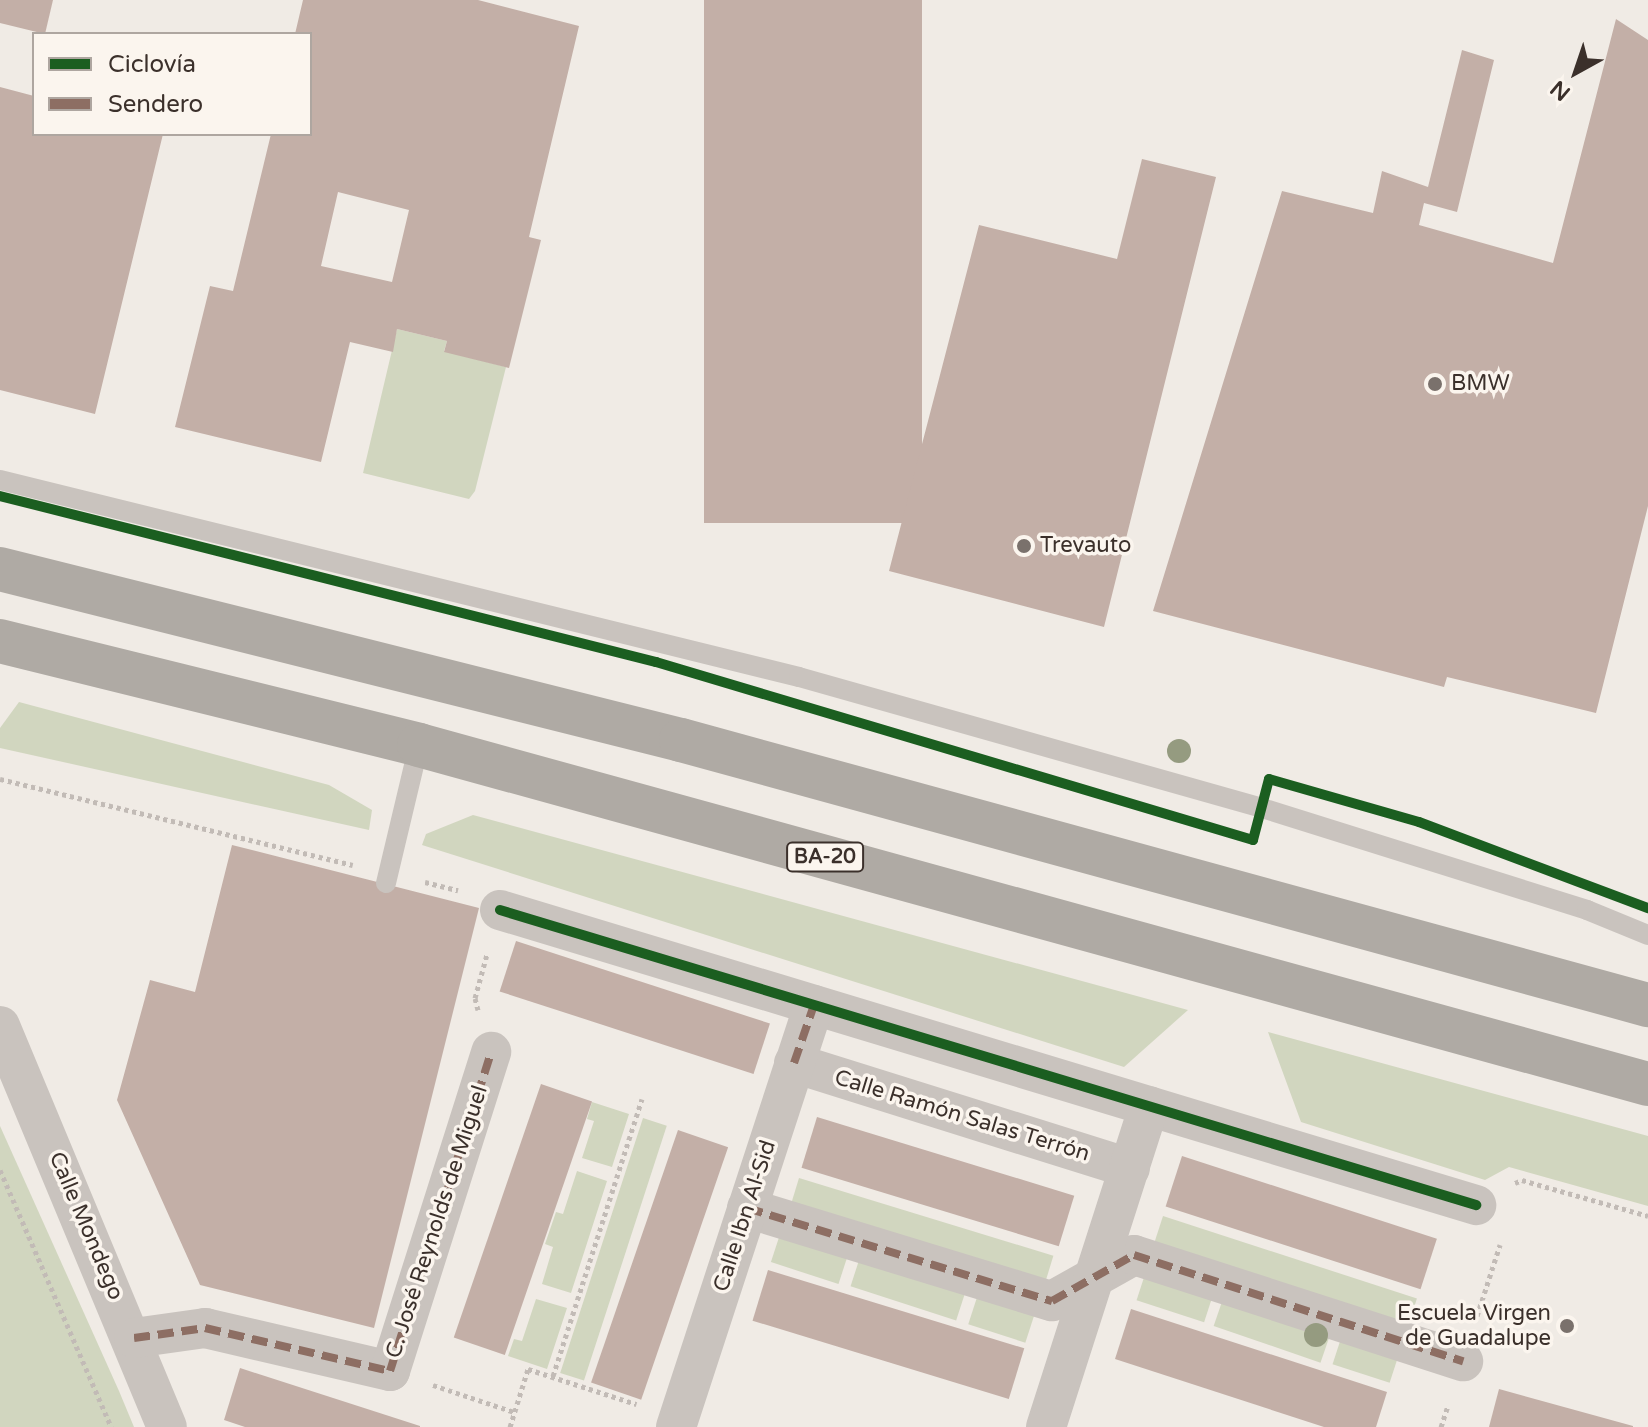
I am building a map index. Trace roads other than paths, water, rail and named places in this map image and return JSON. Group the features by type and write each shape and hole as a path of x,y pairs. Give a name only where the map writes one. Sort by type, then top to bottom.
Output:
{"highway":[{"path":"0,569 681,740 1648,1005"},
{"name":"BA-20","path":"0,641 419,745 1648,1084"}],"street":[{"path":"500,910 1476,1205"},
{"name":"Calle Ibn Al-Sid","path":"664,1418 747,1208 814,1005"},
{"name":"Calle Mondego","path":"0,1026 134,1338 167,1427"},
{"name":"C. José Reynolds de Miguel","path":"134,1338 205,1328 390,1371 491,1052"},
{"name":"Calle Ramón Salas Terrón","path":"794,1063 1130,1168"},
{"path":"1046,1427 1149,1106"},
{"path":"747,1208 1052,1301 1134,1255 1463,1361"}],"lane":[{"path":"0,480 812,681 1262,808 1587,910 1648,935"},
{"path":"387,878 419,745"}],"place":[{"name":"BMW","path":"1435,384"},
{"name":"Trevauto","path":"1024,546"},
{"name":"Escuela Virgen de Guadalupe","path":"1567,1326"}]}
